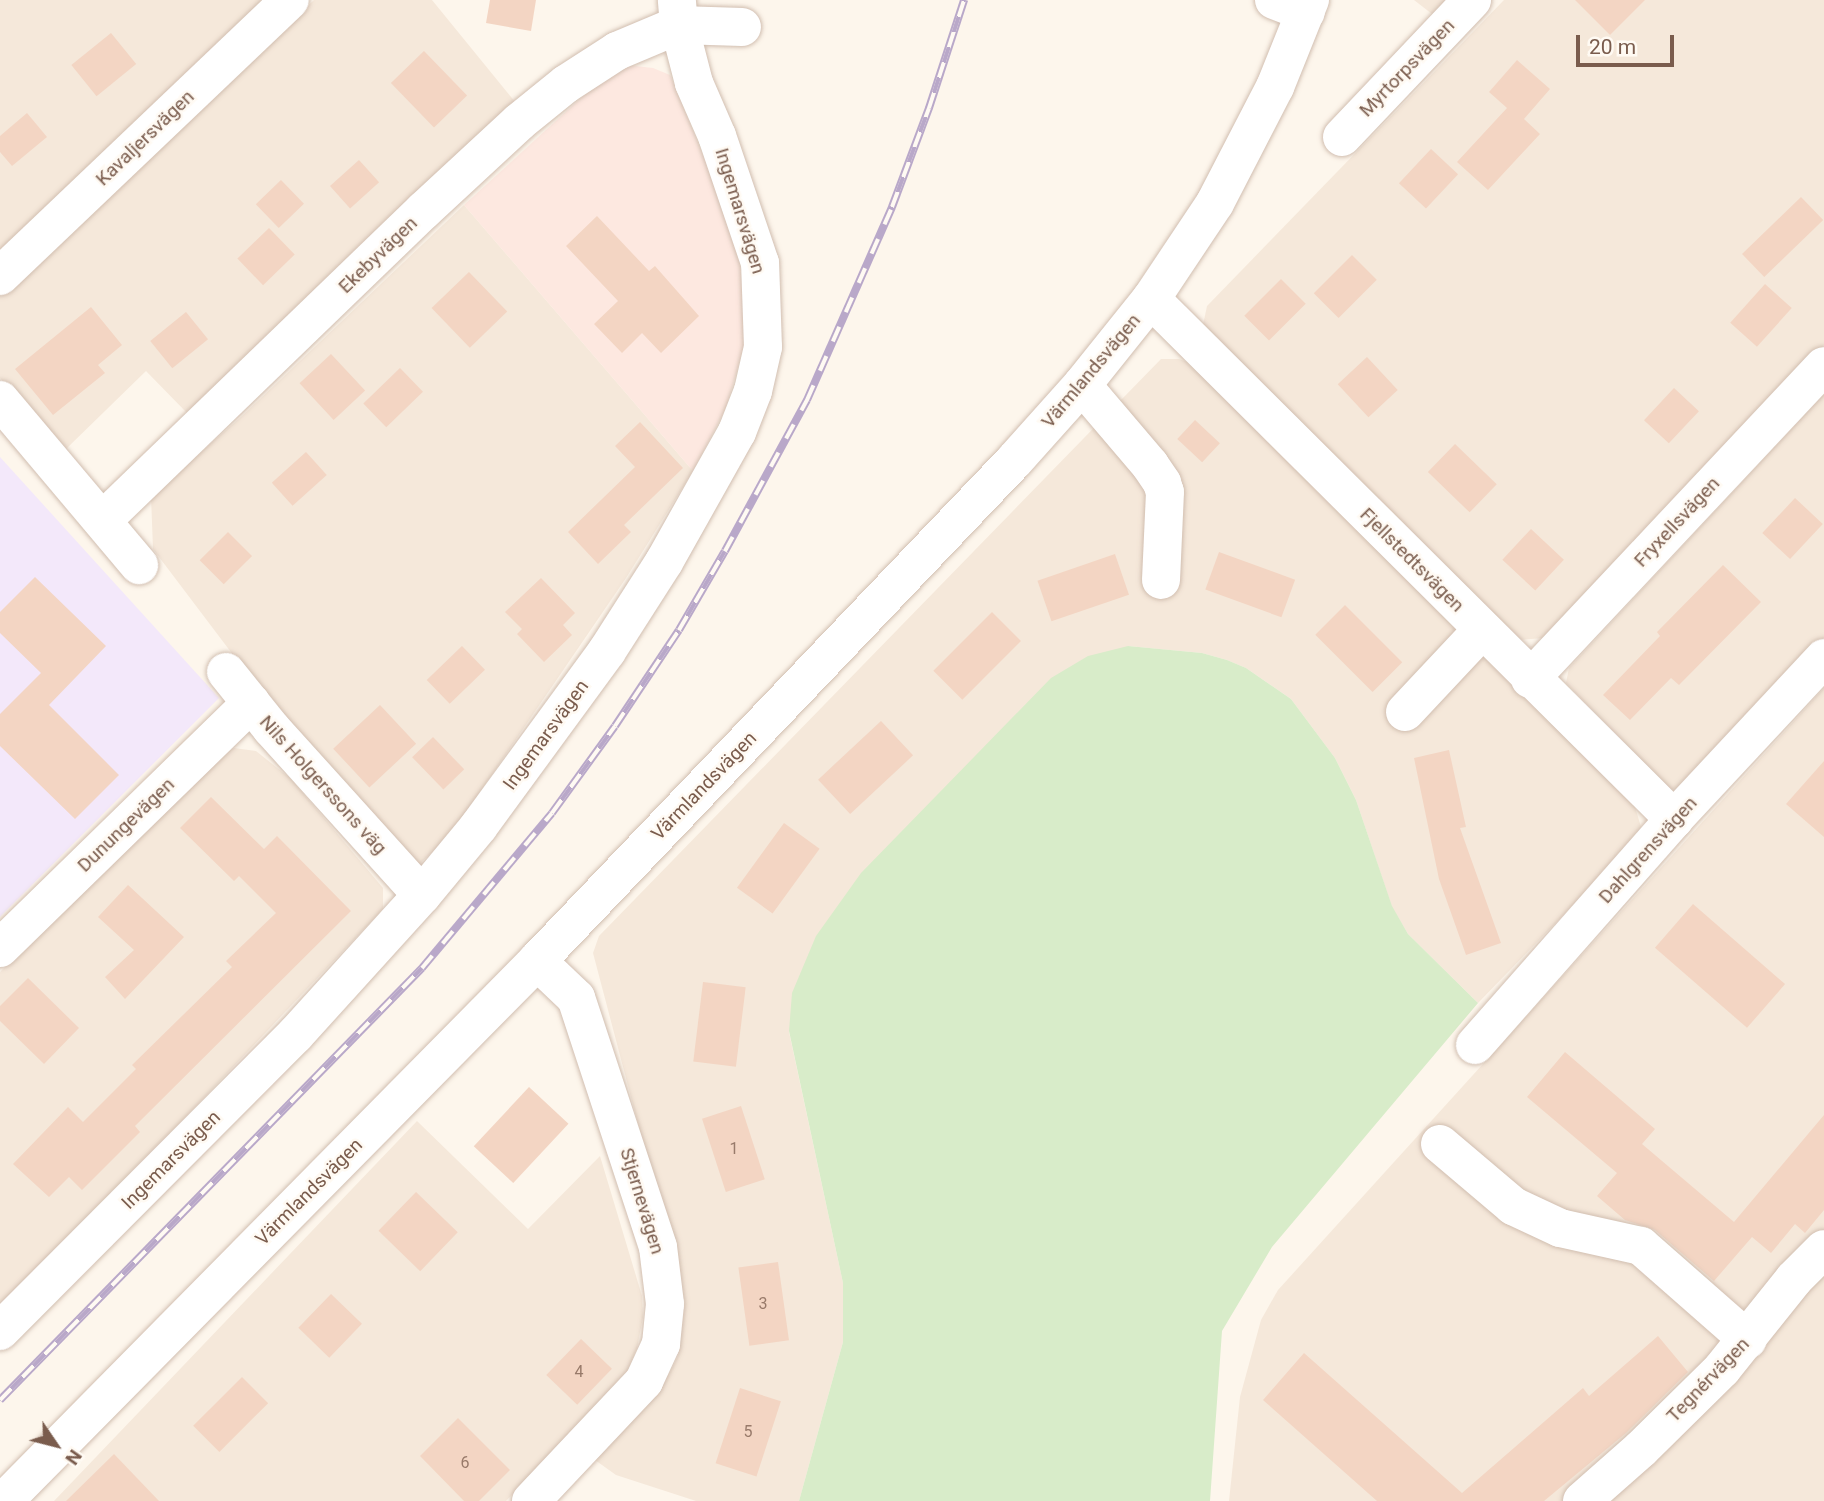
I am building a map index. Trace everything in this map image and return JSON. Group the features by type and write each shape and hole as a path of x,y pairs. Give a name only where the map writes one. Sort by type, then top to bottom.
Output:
{"street":[{"name":"Kavaljersvägen","path":"0,276 290,0"},
{"name":"Myrtorpsvägen","path":"1342,137 1472,0"},
{"name":"Värmlandsvägen","path":"4,1501 537,961 1014,461 1082,385 1151,299 1185,251 1243,153 1275,87 1297,4"},
{"path":"678,13 742,27"},
{"name":"Ekebyvägen","path":"103,520 519,122 566,85 678,13"},
{"name":"Ingemarsvägen","path":"0,1331 285,1045 422,895 503,794 607,652 671,551 737,432 753,391 763,347 760,263 717,136 694,83 678,13"},
{"name":"Fjellstedtsvägen","path":"1151,299 1530,679 1674,819"},
{"name":"Fryxellsvägen","path":"1530,679 1824,366"},
{"path":"1082,385 1150,465 1161,483 1165,504 1161,580"},
{"path":"0,400 139,565"},
{"path":"1405,712 1482,630"},
{"name":"Dahlgrensvägen","path":"1475,1045 1674,819 1824,658"},
{"name":"Nils Holgerssons väg","path":"226,672 422,895"},
{"name":"Dunungevägen","path":"0,948 251,703"},
{"name":"Stjernevägen","path":"531,1501 644,1381 661,1344 665,1304 658,1247 576,999 537,961"},
{"path":"1440,1144 1513,1206 1560,1227 1641,1246 1748,1340"},
{"name":"Tegnérvägen","path":"1581,1501 1650,1440 1748,1340 1794,1279 1824,1249"}],"shaded area":[{"path":"0,0 271,0 0,251"},
{"path":"314,0 432,0 516,103 386,220 187,413 146,371 66,449 0,378 0,293"},
{"path":"1414,0 1446,0 1432,14"},
{"path":"1504,0 1824,0 1824,345 1544,638 1518,640 1203,325 1207,306"},
{"path":"626,65 653,68 670,75 735,233 745,299 746,339 726,408 693,471 464,205 606,75"},
{"path":"464,205 693,471 626,578 450,836 418,865 283,721 153,549 151,496 241,417"},
{"path":"1161,359 1179,359 1199,366 1635,807 1641,827 1631,845 1478,1003 1408,934 1392,907 1356,800 1335,758 1291,699 1246,668 1227,660 1202,653 1128,646 789,1032 843,1283 843,1342 799,1501 696,1501 616,1475 595,1460 669,1374 678,1356 685,1302 593,953 599,936"},
{"path":"1824,394 1824,645 1694,788 1670,789 1566,683 1569,668"},
{"path":"0,457 219,698 0,917"},
{"path":"1824,688 1824,1501 1229,1501 1240,1397 1261,1320 1278,1290"},
{"path":"234,748 256,751 291,779 383,888 383,909 155,1149 0,1304 0,972 214,760"},
{"path":"417,1121 528,1229 600,1156 642,1296 643,1317 637,1348 625,1377 506,1501 54,1501"}],"green space":[{"path":"1128,646 1202,653 1227,660 1246,668 1291,699 1335,758 1356,800 1392,906 1408,934 1478,1003 1272,1247 1222,1331 1210,1501 799,1501 843,1342 843,1283 789,1031 792,993 816,936 861,873 1051,678 1088,656"}],"building":[{"path":"490,0 536,0 531,31 486,23"},
{"path":"1575,0 1645,0 1610,35"},
{"path":"111,33 136,64 97,96 71,65"},
{"path":"424,51 467,96 434,128 391,83"},
{"path":"1517,60 1550,89 1524,119 1540,134 1488,190 1457,162 1507,108 1489,92"},
{"path":"27,113 47,137 12,166 0,152 0,136"},
{"path":"1431,149 1458,174 1426,209 1399,183"},
{"path":"359,160 379,182 350,208 330,186"},
{"path":"281,180 304,204 279,228 256,204"},
{"path":"1801,197 1823,220 1764,277 1742,254"},
{"path":"597,216 649,271 655,266 699,316 661,353 642,333 622,353 594,324 618,301 566,246"},
{"path":"269,228 295,255 263,285 237,259"},
{"path":"1352,255 1377,280 1339,318 1314,293"},
{"path":"469,272 507,312 470,348 432,308"},
{"path":"1281,279 1306,304 1269,341 1244,316"},
{"path":"1765,284 1792,308 1757,347 1730,323"},
{"path":"91,307 122,345 98,365 105,373 53,415 15,369"},
{"path":"186,312 208,339 172,368 150,341"},
{"path":"331,354 365,391 334,420 300,383"},
{"path":"1367,357 1398,390 1368,417 1338,384"},
{"path":"400,368 423,392 386,427 363,403"},
{"path":"1674,388 1699,411 1669,443 1644,420"},
{"path":"1195,420 1220,443 1202,462 1177,439"},
{"path":"640,422 683,468 624,525 631,532 598,564 568,532 635,467 615,446"},
{"path":"1455,444 1497,484 1470,512 1428,472"},
{"path":"306,452 327,475 293,506 272,483"},
{"path":"1795,498 1823,524 1790,559 1762,533"},
{"path":"1531,529 1564,560 1535,590 1502,560"},
{"path":"228,532 252,556 224,584 200,560"},
{"path":"1219,552 1295,580 1281,617 1205,590"},
{"path":"1115,554 1129,595 1051,621 1037,581"},
{"path":"1723,565 1761,602 1679,685 1671,678 1630,720 1603,695 1660,636 1657,632"},
{"path":"35,577 106,646 49,705 119,775 75,819 0,746 0,714 41,673 0,633 0,612"},
{"path":"541,578 575,613 563,625 572,635 544,662 517,634 522,629 505,612"},
{"path":"1345,605 1402,662 1373,692 1315,635"},
{"path":"992,612 1021,641 962,700 933,671"},
{"path":"462,646 485,670 450,704 427,680"},
{"path":"380,705 416,744 369,787 333,749"},
{"path":"881,721 913,755 850,814 818,780"},
{"path":"433,737 464,769 443,790 412,757"},
{"path":"1449,750 1466,827 1460,828 1501,943 1466,955 1439,879 1414,758"},
{"path":"1824,761 1824,837 1786,804"},
{"path":"211,797 264,849 277,836 351,911 135,1126 140,1132 82,1190 69,1177 49,1197 13,1164 68,1107 83,1122 136,1069 132,1065 232,967 226,961 276,913 239,876 234,881 180,828"},
{"path":"784,823 820,849 773,914 737,888"},
{"path":"128,885 184,937 125,999 105,977 134,950 98,917"},
{"path":"1693,904 1785,984 1747,1028 1655,948"},
{"path":"28,978 79,1028 44,1064 0,1021 0,1006"},
{"path":"703,982 746,987 736,1067 693,1061"},
{"path":"1565,1052 1655,1129 1642,1144 1734,1222 1824,1115 1824,1210 1805,1233 1795,1224 1771,1253 1752,1237 1714,1281 1655,1230 1625,1220 1597,1196 1617,1173 1527,1097"},
{"path":"529,1087 568,1124 513,1183 474,1146"},
{"path":"741,1106 765,1179 726,1192 702,1119"},
{"path":"416,1192 458,1232 420,1271 378,1231"},
{"path":"778,1262 789,1340 749,1346 738,1268"},
{"path":"331,1294 362,1324 329,1358 298,1328"},
{"path":"1658,1336 1688,1372 1626,1433 1544,1501 1377,1501 1263,1400 1304,1353 1462,1493 1583,1388 1589,1396"},
{"path":"581,1339 612,1369 577,1405 546,1375"},
{"path":"242,1377 268,1403 219,1452 193,1426"},
{"path":"740,1388 781,1401 756,1476 716,1463"},
{"path":"458,1418 510,1470 479,1501 464,1501 420,1456"},
{"path":"114,1454 159,1501 66,1501"}],"railway":[{"path":"0,1400 422,968 552,813 615,726 679,630 807,400 892,207 929,108 964,0"}]}
